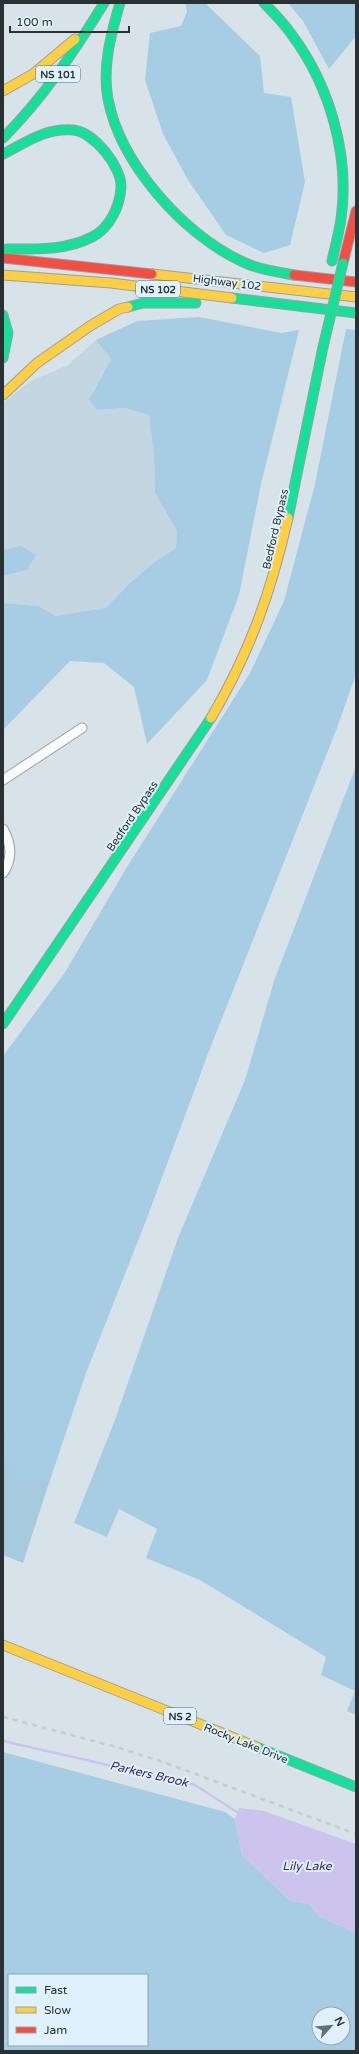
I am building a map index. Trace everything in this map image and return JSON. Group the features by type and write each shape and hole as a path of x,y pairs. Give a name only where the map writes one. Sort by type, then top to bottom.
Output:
{"main road":[{"name":"NS 101","path":"3,130 48,77 75,39 95,3"},
{"name":"NS 101","path":"3,138 50,85 81,41 104,3"},
{"path":"120,3 108,41 106,68 108,99 115,128 126,149 163,200 189,228 227,256 263,269 356,282"},
{"name":"Bedford Bypass","path":"3,1024 210,720 234,680 257,625 278,556 319,346 332,261 342,214 343,171 335,122 315,74 296,39 264,3"},
{"path":"3,90 33,74 75,39"},
{"path":"3,154 48,131 76,130 96,140 114,162 121,186 114,217 93,237 57,249 3,249"},
{"name":"Bedford Bypass","path":"290,458 356,211"},
{"name":"Highway 102","path":"3,258 356,297"},
{"name":"Highway 102","path":"3,275 111,284 356,313"},
{"path":"3,395 37,363 85,329 119,309 143,303 166,302 312,307"},
{"path":"3,315 8,333 3,358"},
{"name":"Bedford Bypass","path":"219,684 245,634 258,600 276,527"},
{"name":"Bedford Bypass","path":"3,1007 111,848"},
{"name":"Rocky Lake Drive","path":"3,1645 356,1788"}],"street":[{"path":"3,780 82,728"},
{"path":"3,829 10,844 10,854 3,873"}],"shaded area":[{"path":"185,3 205,3 260,56 264,93 291,97 305,182 290,245 264,253 226,235 188,180 163,134 145,80 150,33 181,26 187,12"},
{"path":"288,3 356,3 356,36 329,69 303,21"},
{"path":"199,317 281,333 299,330 261,484 239,595 207,680 147,744 134,687 104,663 70,661 3,730 3,605 6,603 38,606 56,616 106,608 131,582 156,561 176,548 177,531 155,493 154,455 149,415 125,408 97,410 89,400 111,359 96,340 137,321"},
{"path":"346,329 356,330 356,674 337,728 209,1051 147,1218 86,1373 50,1480 20,1481 6,1459 4,1441 6,1434 3,1429 3,1056 64,974 127,867 250,673 284,601 315,484"},
{"path":"96,340 111,359 89,400 97,410 125,408 149,415 154,455 155,493 177,531 176,548 156,561 131,582 106,608 56,616 38,606 6,603 3,605 3,576 27,570 21,546 3,550 3,403 31,381 68,365"},
{"path":"21,546 36,555 27,570 3,576 3,550"},
{"path":"356,766 356,1715 347,1711 355,1691 321,1675 326,1657 200,1580 146,1558 157,1529 119,1509 107,1537 74,1523 115,1420 178,1238 245,1080 274,981"},
{"path":"3,1397 71,1415 23,1563 3,1555"},
{"path":"3,1752 225,1812 235,1819 242,1855 289,1900 309,1904 319,1916 356,1933 356,2051 3,2051"}],"water":[{"name":"Lily Lake","path":"239,1808 264,1811 356,1844 356,1933 319,1916 309,1904 289,1900 242,1855 235,1819"}],"waterway":[{"name":"Parkers Brook","path":"3,1741 195,1785 240,1814"}],"railway":[{"path":"3,1717 113,1746 166,1763 356,1834"}],"traffic: fast":[{"path":"3,138 45,91 104,3"},
{"path":"120,3 108,51 106,87 115,123 126,148 140,171 157,194 177,215 197,233 219,249 254,266 294,275"},
{"path":"264,3 286,26 305,55 317,76 327,99 334,122 342,171 343,195 341,219 332,261"},
{"path":"3,154 36,137 54,131 73,130 81,132 98,144 112,161 117,170 121,187 119,202 113,216 104,228 92,237 82,242 61,247 6,249"},
{"path":"323,347 343,263"},
{"path":"232,298 356,313"},
{"path":"128,307 143,303 196,303"},
{"path":"3,315 8,333 3,358"},
{"path":"288,518 323,347"},
{"path":"3,1024 211,718"},
{"path":"257,1747 356,1787"}],"traffic: slow":[{"path":"3,91 33,74 75,39"},
{"path":"152,274 356,297"},
{"path":"3,275 111,283 232,298"},
{"path":"3,395 37,363 90,326 119,309 128,307"},
{"path":"211,718 237,669 258,621 274,571 288,518"},
{"path":"3,1645 257,1747"}],"traffic: jam":[{"path":"343,263 356,211"},
{"path":"3,258 152,274"},
{"path":"294,275 356,282"}]}
